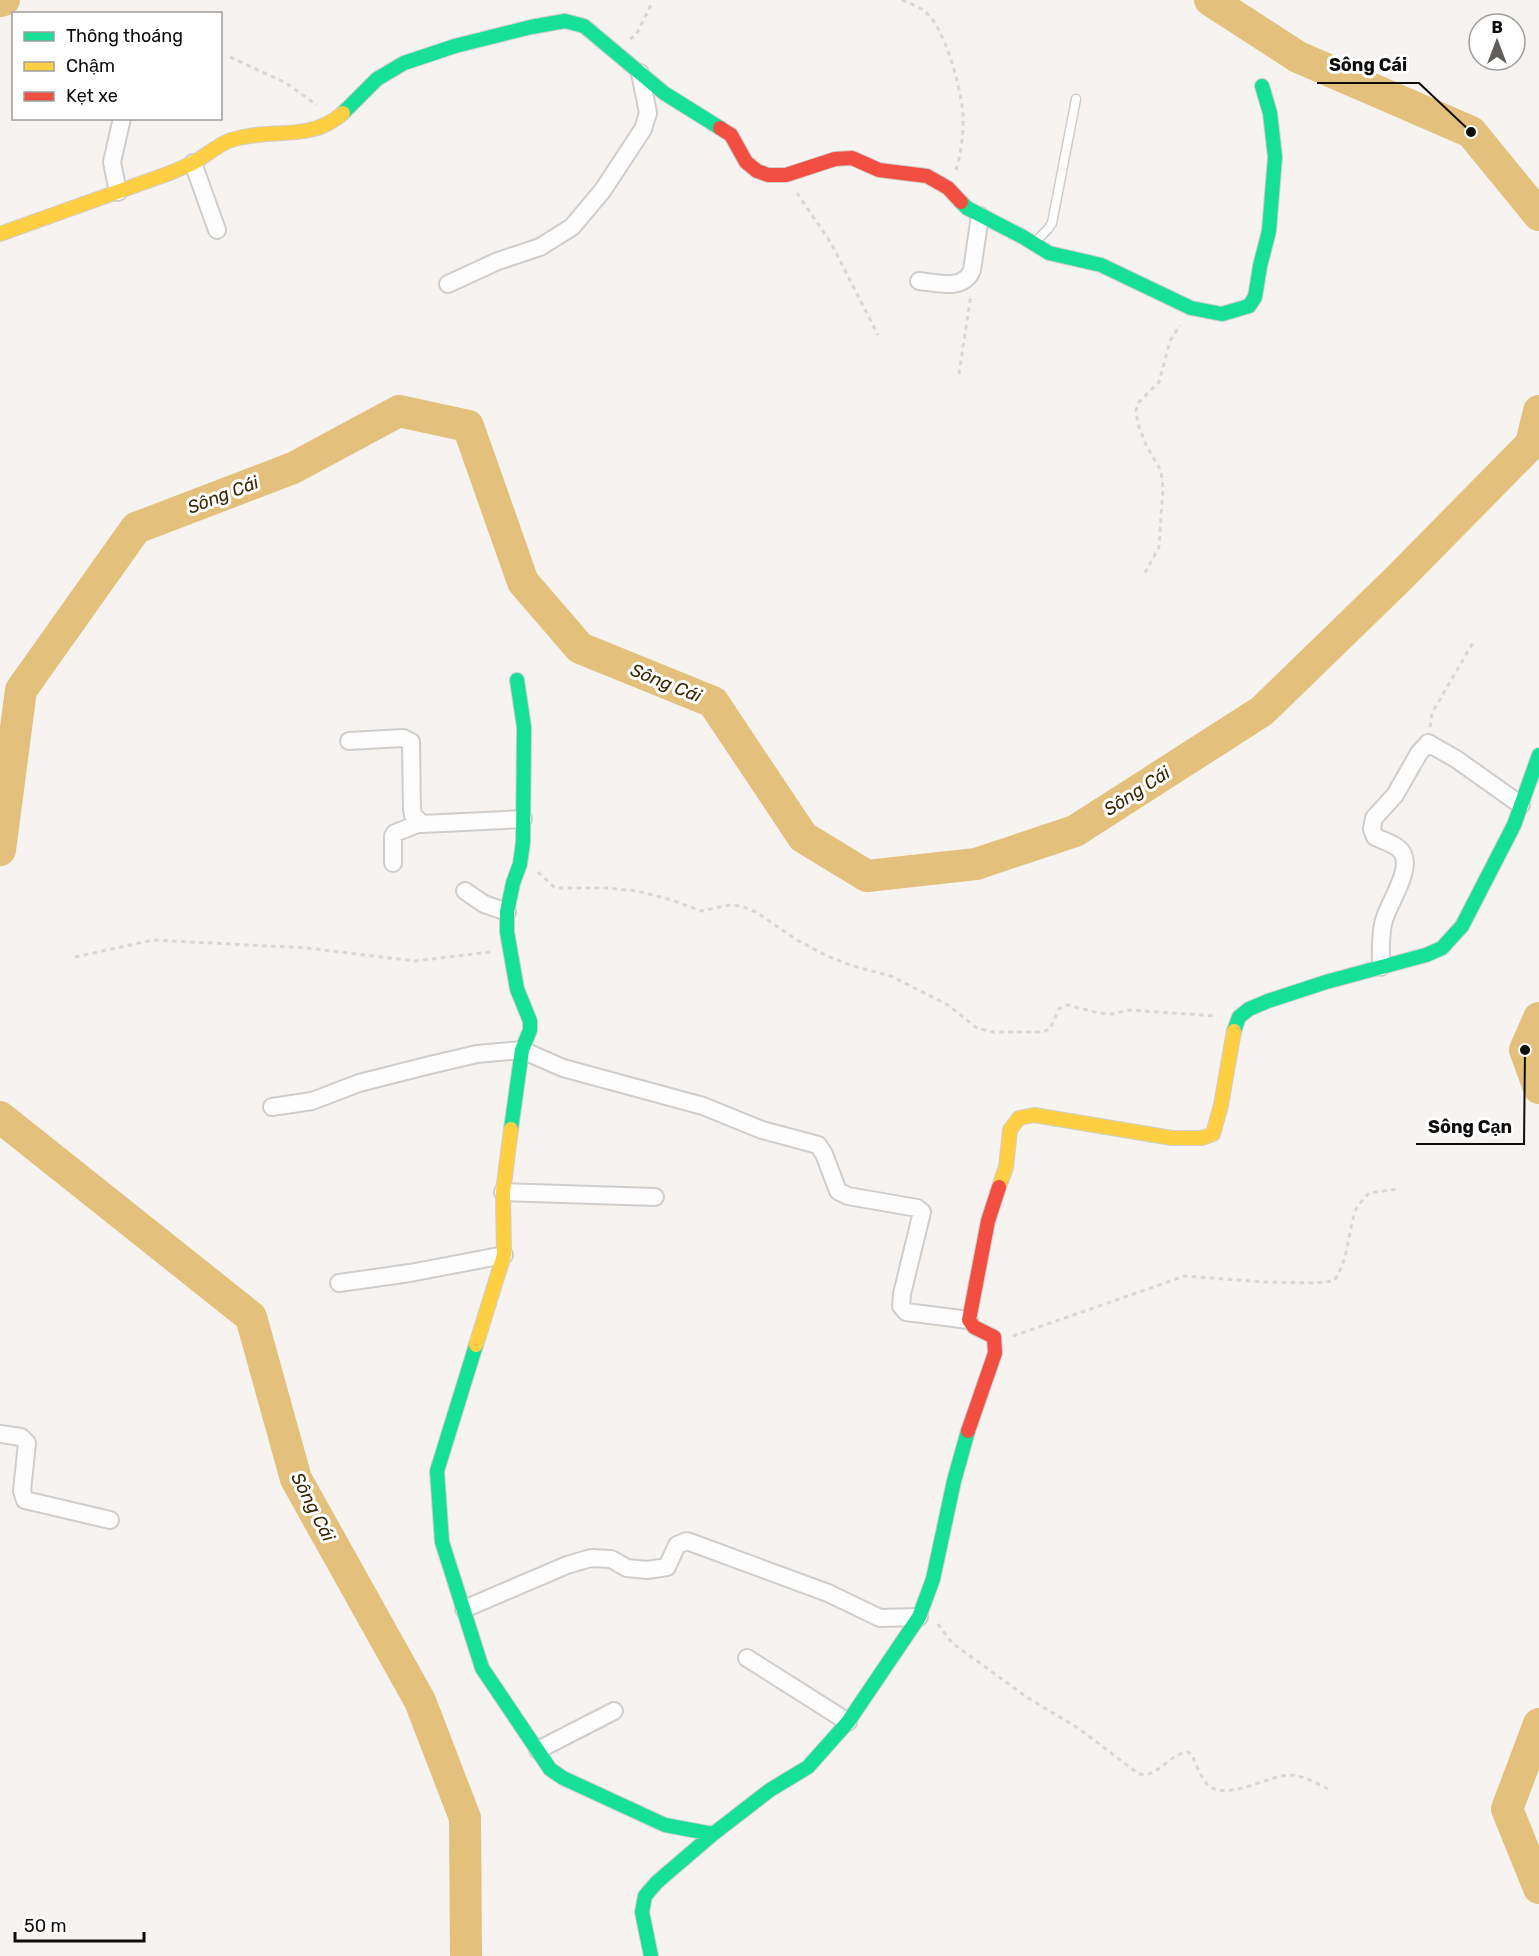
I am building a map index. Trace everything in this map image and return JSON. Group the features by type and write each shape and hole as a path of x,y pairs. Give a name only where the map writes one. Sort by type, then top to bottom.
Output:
{"street":[{"path":"0,234 170,173 230,140 313,131 336,119 377,79 405,63 455,46 565,21 584,26 664,93 731,135 746,162 757,171 768,175 780,175 800,172 835,159 852,158 879,170 927,177 948,188 967,208 1049,253 1101,265 1191,308 1222,314 1249,306 1255,297 1269,231 1275,157 1270,113 1262,86"},
{"path":"448,284 498,261 540,247 572,227 603,190 643,129 648,113 640,73"},
{"path":"118,192 112,162 122,120"},
{"path":"193,162 217,230"},
{"path":"919,281 956,284 969,278 980,216"},
{"path":"517,680 524,727 523,842 520,864 507,912 509,950 517,989 530,1021 530,1030 522,1050 503,1192 504,1255 436,1471 442,1542 482,1668 550,1769 563,1778 664,1826 713,1834"},
{"path":"349,741 403,738 411,742 412,809 420,823 426,825 523,819"},
{"path":"1381,967 1383,922 1397,891 1405,863 1403,854 1398,848 1376,837 1372,829 1374,818 1395,795 1419,753 1428,743 1456,759 1521,805"},
{"path":"651,1956 642,1912 645,1896 657,1882 713,1834 770,1790 808,1767 848,1722 921,1611 942,1545 959,1462 995,1353 994,1337 974,1327 969,1320 988,1221 1006,1167 1010,1130 1014,1122 1019,1118 1034,1115 1172,1138 1202,1138 1212,1134 1218,1120 1239,1017 1248,1009 1303,989 1426,955 1442,948 1462,926 1514,825 1539,755"},
{"path":"393,863 395,833 420,823"},
{"path":"465,891 484,904 507,912"},
{"path":"272,1107 312,1101 359,1083 436,1063 477,1054 522,1050 563,1068 703,1106 762,1130 819,1145 838,1191 848,1196 917,1208 922,1212 902,1294 901,1306 906,1312 969,1320"},
{"path":"503,1192 655,1197"},
{"path":"339,1283 410,1273 504,1255"},
{"path":"0,1434 21,1437 27,1443 22,1491 25,1500 110,1520"},
{"path":"464,1609 567,1564 591,1558 611,1559 627,1568 647,1570 667,1567 677,1545 687,1541 828,1593 880,1618 921,1611"},
{"path":"747,1658 848,1722"},
{"path":"538,1750 614,1711"}],"lane":[{"path":"1034,243 1052,223 1076,99"}],"path":[{"path":"902,0 925,11 941,35 955,69 963,115 960,160 948,188"},
{"path":"609,46 636,36 651,5"},
{"path":"230,57 286,83 336,119"},
{"path":"780,175 791,186 831,243 878,334"},
{"path":"960,374 971,297 972,286 969,278"},
{"path":"1145,573 1159,547 1163,488 1161,471 1146,445 1136,411 1138,403 1159,382 1170,341 1191,308"},
{"path":"1428,743 1432,713 1474,641"},
{"path":"520,864 541,873 555,888 608,888 637,891 672,900 701,911 730,905 741,906 756,912 797,940 828,956 853,966 891,976 948,1005 977,1028 993,1032 1043,1032 1050,1029 1059,1009 1067,1005 1113,1014 1128,1010 1239,1017"},
{"path":"75,957 153,940 307,948 416,961 509,950"},
{"path":"994,1337 1005,1339 1185,1276 1264,1282 1334,1281 1342,1269 1346,1256 1355,1210 1369,1193 1398,1189"},
{"path":"921,1611 952,1643 1028,1698 1078,1728 1139,1774 1150,1774 1178,1755 1188,1752 1192,1755 1207,1784 1218,1791 1233,1791 1262,1781 1294,1775 1330,1790"}],"waterway":[{"name":"Sông Cái","path":"0,1 4,0"},
{"name":"Sông Cái","path":"1210,0 1298,57 1471,132 1539,215"},
{"name":"Sông Cái","path":"0,850 21,690 136,528 293,468 399,411 468,426 523,582 580,648 713,702 803,837 867,876 976,864 1075,831 1262,711 1398,579 1531,444 1539,411"},
{"path":"1539,1018 1525,1050 1539,1088"},
{"name":"Sông Cái","path":"0,1117 251,1317 296,1479 420,1701 465,1818 466,1956"},
{"path":"1539,1724 1507,1809 1539,1888"}],"traffic: fast":[{"path":"343,113 377,79 404,63 455,46 565,21 584,26 664,93 720,128"},
{"path":"961,202 967,208 1049,253 1101,265 1191,308 1222,314 1249,306 1255,297 1269,231 1275,157 1270,113 1262,86"},
{"path":"511,1129 522,1050 530,1030 530,1021 517,989 507,932 507,912 520,864 523,842 524,727 517,680"},
{"path":"1234,1031 1239,1017 1249,1009 1268,1001 1326,982 1426,955 1442,948 1462,926 1514,825 1539,755"},
{"path":"476,1345 437,1471 442,1542 482,1668 550,1769 563,1778 665,1825 713,1834"},
{"path":"651,1956 642,1912 645,1896 657,1882 713,1834 770,1790 808,1767 848,1722 919,1617 933,1579 954,1481 968,1431"}],"traffic: slow":[{"path":"0,234 170,173 193,163 231,140 246,136 289,133 317,128 343,113"},
{"path":"999,1187 1006,1167 1010,1130 1019,1118 1034,1115 1172,1138 1202,1138 1213,1134 1221,1105 1234,1031"},
{"path":"476,1345 504,1255 503,1192 511,1129"}],"traffic: jam":[{"path":"720,128 731,135 746,162 757,171 768,175 786,175 835,159 852,158 879,170 927,176 948,188 961,202"},
{"path":"968,1431 995,1353 994,1337 974,1327 969,1320 988,1221 999,1187"}],"place":[{"name":"Sông Cái","path":"1471,132"},
{"name":"Sông Cạn","path":"1525,1050"}]}
